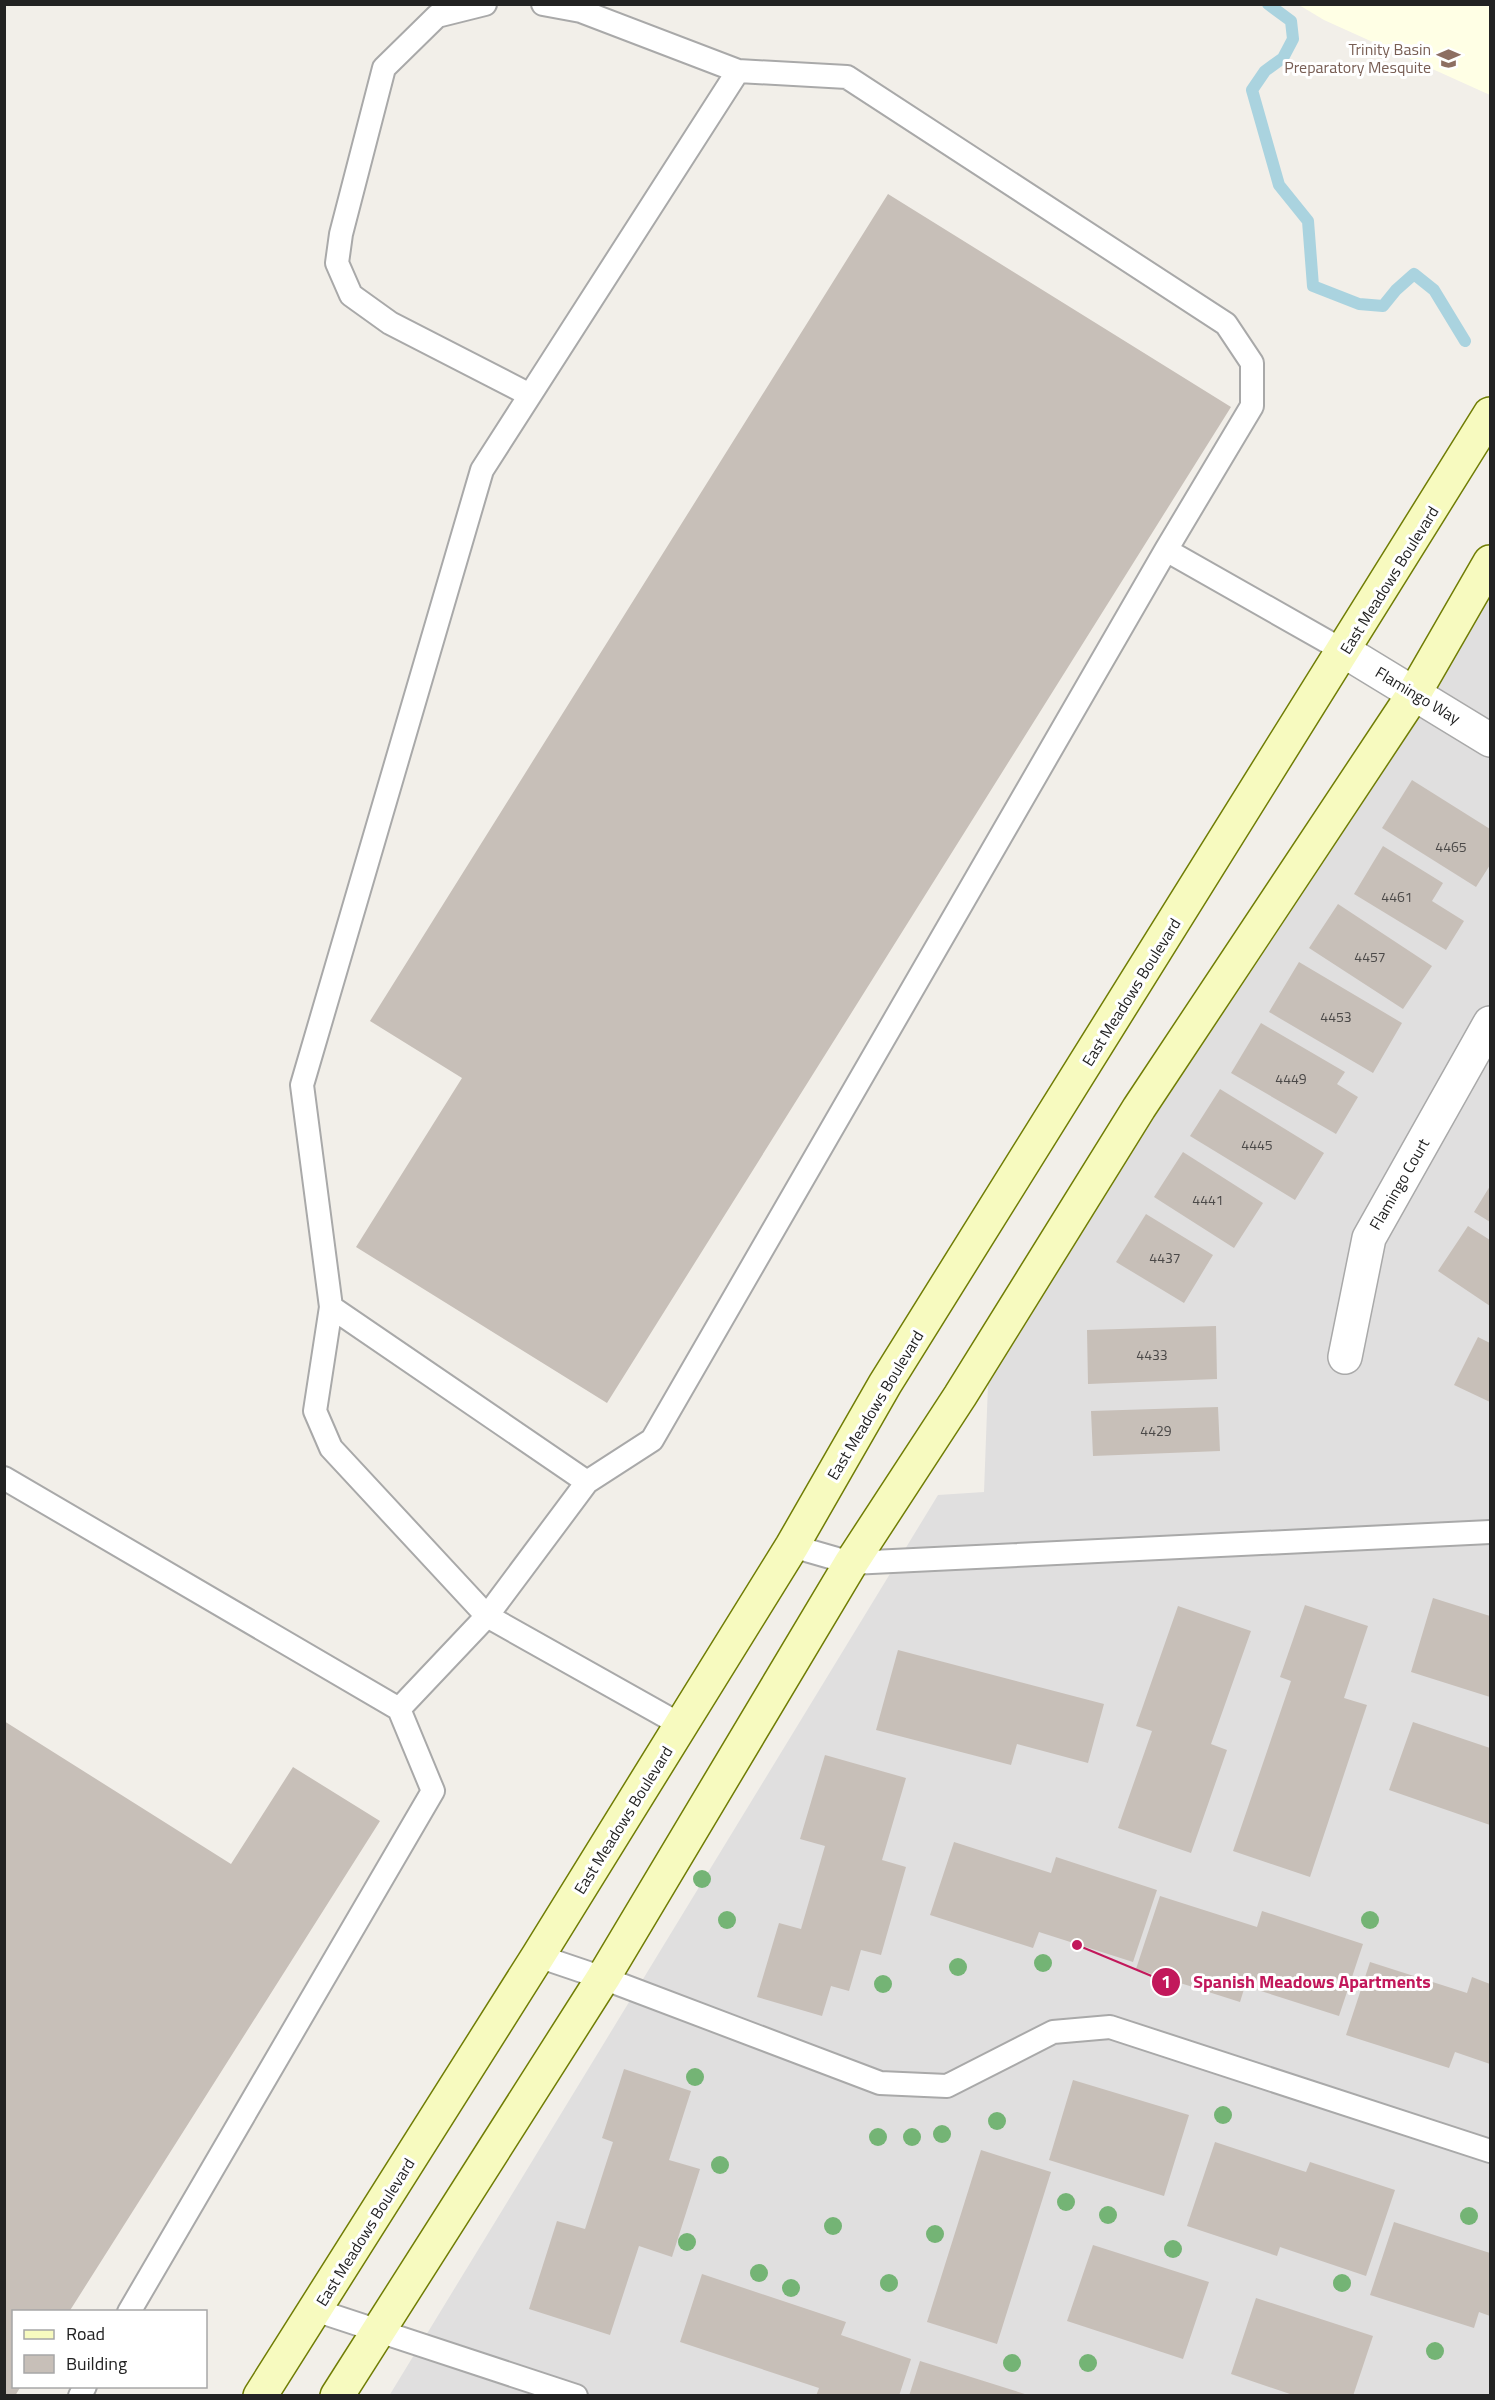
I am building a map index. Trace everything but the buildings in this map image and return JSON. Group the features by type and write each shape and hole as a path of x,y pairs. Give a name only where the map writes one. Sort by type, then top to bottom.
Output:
{"street":[{"name":"East Meadows Boulevard","path":"260,2396 538,1956 792,1546 885,1384 1491,414"},
{"path":"337,2396 603,1978 851,1563 960,1396 1139,1108 1415,692 1491,562"},
{"name":"Flamingo Way","path":"1344,651 1491,740"},
{"name":"Flamingo Court","path":"1345,1357 1369,1238 1491,1023"}],"lane":[{"path":"485,4 437,16 384,68 341,234 337,263 351,296 390,323 530,395"},
{"path":"399,1709 487,1616 587,1482 652,1440 1166,550 1252,406 1252,363 1226,324 847,77 738,71 581,11 543,4"},
{"path":"681,1725 487,1616 331,1448 315,1411 331,1307 302,1085 482,470 738,71"},
{"path":"1166,550 1344,651"},
{"path":"331,1307 587,1482"},
{"path":"4,1478 399,1709 433,1791 130,2310"},
{"path":"792,1546 851,1563 1491,1532"},
{"path":"538,1956 603,1978 880,2083 947,2086 1053,2032 1110,2027 1491,2151"},
{"path":"315,2310 576,2396"}],"shaded area":[{"name":"Trinity Basin Preparatory Mesquite","path":"1299,5 1490,5 1490,95 1324,20"},
{"path":"1490,579 1490,2395 389,2396 938,1495 984,1492 988,1384"}],"waterway":[{"path":"1268,4 1291,21 1293,39 1283,58 1265,71 1252,90 1279,185 1308,221 1313,286 1359,304 1383,306 1414,274 1434,290 1465,341"}],"place":[{"name":"Trinity Basin Preparatory Mesquite","path":"1449,58"},
{"name":"Spanish Meadows Apartments","path":"1077,1945"}]}
